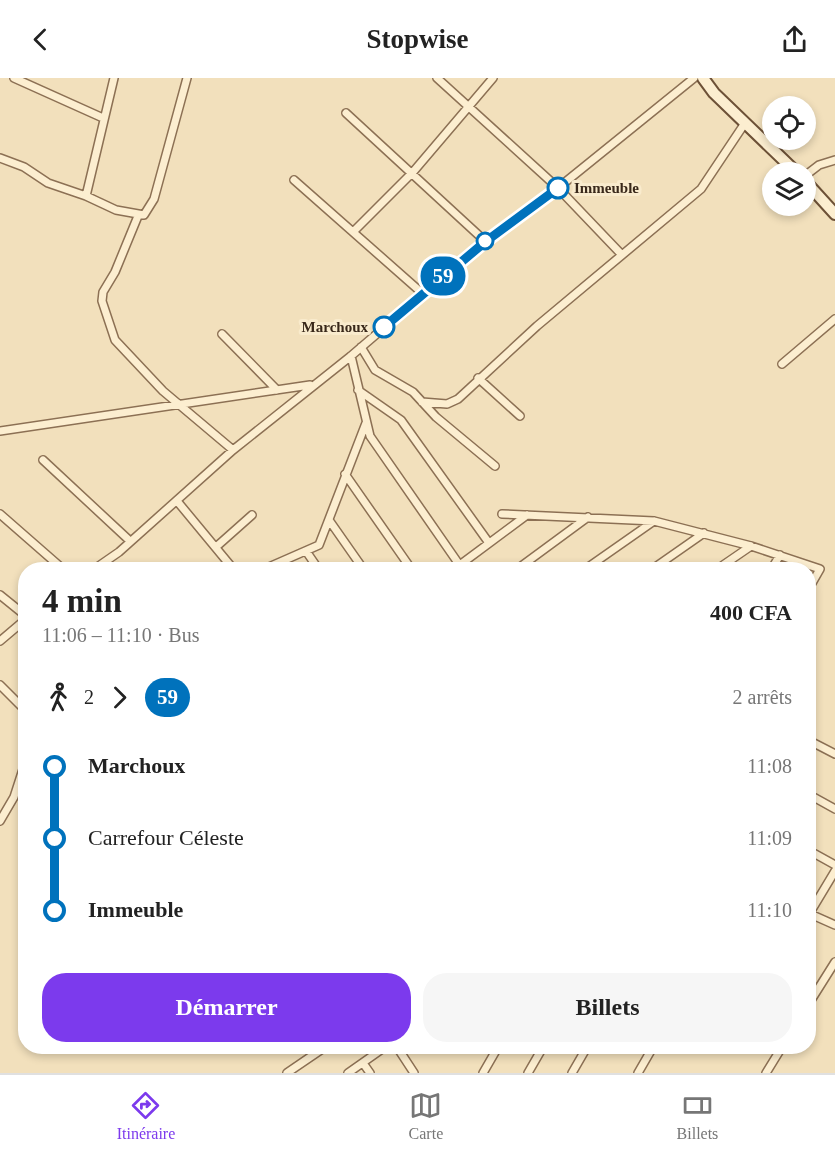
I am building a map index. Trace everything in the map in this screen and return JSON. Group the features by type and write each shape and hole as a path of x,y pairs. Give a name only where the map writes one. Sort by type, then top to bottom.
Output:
{"street":[{"path":"14,78 103,118"},
{"path":"86,196 114,78"},
{"path":"187,78 154,198 148,211 138,216 115,272 103,292 102,301 115,340 164,391 233,450"},
{"path":"436,78 558,188 621,255"},
{"path":"354,231 413,172 493,78"},
{"path":"103,562 177,501 233,450 351,356 422,293 485,242 558,188 694,78"},
{"path":"703,78 786,162"},
{"path":"346,113 413,172 485,242"},
{"path":"422,402 447,404 453,402 621,255 701,189 745,123"},
{"path":"0,158 24,167 48,183 86,196 116,210 138,216"},
{"path":"816,167 835,160"},
{"path":"294,180 422,293"},
{"path":"816,193 835,214"},
{"path":"783,364 835,319"},
{"path":"222,334 278,390"},
{"path":"361,347 375,369 413,392 495,466"},
{"path":"351,356 370,436 458,562"},
{"path":"478,378 520,416"},
{"path":"0,431 312,385"},
{"path":"358,390 401,420 489,543"},
{"path":"282,562 319,544 366,423"},
{"path":"43,460 130,541"},
{"path":"345,474 406,562"},
{"path":"177,501 227,562"},
{"path":"0,514 55,562"},
{"path":"502,514 654,521 751,546 800,562"},
{"path":"216,548 252,515"},
{"path":"467,562 527,515"},
{"path":"527,562 588,517"},
{"path":"328,520 358,562"},
{"path":"595,562 654,521"},
{"path":"662,562 704,533"},
{"path":"728,562 751,546"},
{"path":"306,551 314,562"},
{"path":"776,562 780,555"},
{"path":"0,595 18,610"},
{"path":"0,641 18,624"},
{"path":"0,685 18,703"},
{"path":"816,744 835,754"},
{"path":"0,821 14,797 18,785"},
{"path":"816,798 835,809"},
{"path":"816,854 835,865"},
{"path":"816,902 835,871"},
{"path":"816,917 835,925"},
{"path":"816,992 835,962"},
{"path":"287,1073 315,1054"},
{"path":"348,1073 375,1054"},
{"path":"402,1054 414,1073"},
{"path":"483,1073 494,1054"},
{"path":"528,1073 539,1054"},
{"path":"572,1073 583,1054"},
{"path":"642,1072 650,1054"},
{"path":"766,1073 778,1054"},
{"path":"363,1063 370,1073"}],"bus line":[{"name":"59","path":"384,327 485,242 558,188"}],"place":[{"name":"Immeuble","path":"558,188"},
{"name":"Marchoux","path":"384,327"}]}
